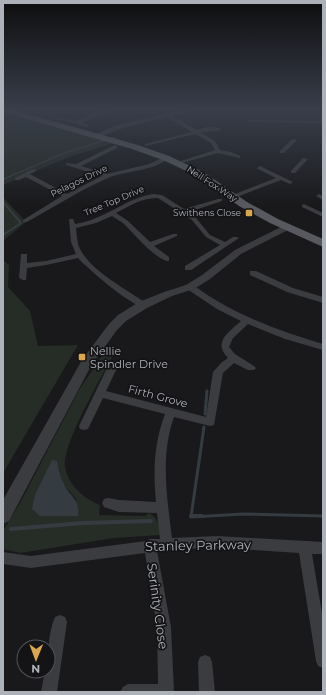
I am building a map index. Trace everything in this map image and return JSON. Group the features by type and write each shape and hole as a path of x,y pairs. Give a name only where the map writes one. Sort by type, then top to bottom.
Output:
{"main road":[{"name":"Neil Fox Way","path":"114,141 180,163 202,176 226,200 323,243"}],"street":[{"path":"155,141 144,144 158,148"},
{"path":"212,141 218,151"},
{"path":"282,152 293,141"},
{"path":"77,166 116,147"},
{"path":"180,163 218,151 229,153 238,157"},
{"name":"Pelagos Drive","path":"25,221 67,196 107,176 151,165 166,158"},
{"path":"293,172 305,159"},
{"path":"68,164 107,176"},
{"path":"260,168 290,182"},
{"path":"17,178 34,170"},
{"path":"25,174 67,196"},
{"path":"183,212 226,200 280,178"},
{"path":"214,194 226,200"},
{"name":"Tree Top Drive","path":"143,305 97,272 80,255 76,247 72,223 97,221 146,197 157,196 183,212"},
{"path":"304,206 323,215"},
{"path":"316,212 323,208"},
{"path":"183,212 194,219 208,236 224,244"},
{"path":"111,213 126,222 149,245 166,259"},
{"path":"3,516 86,363 122,318 143,305 168,294 190,287 206,277 233,255 285,226"},
{"path":"149,245 175,235"},
{"path":"188,268 235,238"},
{"path":"23,266 46,263 80,255"},
{"path":"23,278 24,256"},
{"path":"253,273 290,290 323,300"},
{"path":"190,287 208,301 247,321 323,347"},
{"path":"247,321 225,342 224,347 225,351 234,359 251,368"},
{"name":"Firth Grove","path":"100,393 210,422 218,372 224,365 234,359"},
{"path":"84,426 112,368"},
{"path":"167,544 162,508 160,466 161,447 171,412"},
{"path":"108,503 120,506 162,508"},
{"name":"Stanley Parkway","path":"3,558 32,562 150,545 217,542 323,548"},
{"name":"Serinity Close","path":"128,692 168,692 164,627 150,545"},
{"path":"304,546 323,662"},
{"path":"49,692 60,622"},
{"path":"205,662 207,692"}],"shaded area":[{"path":"3,141 107,141 113,143 69,157 3,185"},
{"path":"3,197 26,222 3,241"},
{"path":"3,260 9,265 8,287 30,311 38,346 78,345 3,473"},
{"path":"109,345 117,348 94,389 77,425 66,456 65,467 69,480 73,485 88,499 100,505 99,515 145,516 149,513 155,517 158,522 160,535 114,538 20,553 3,549 3,531 20,503 79,390","holes":["57,461 63,484 77,500 32,509"]},
{"path":"52,460 57,461 60,475 65,487 76,501 78,516 40,516 32,509 35,495"}],"waterway":[{"path":"4,179 62,154 102,141"},
{"path":"3,202 21,223 3,235"},
{"path":"205,414 207,391"},
{"path":"191,516 204,427"},
{"path":"191,516 244,514 323,516"},
{"path":"191,516 202,516"},
{"path":"11,529 83,523 151,521"}],"place":[{"name":"Swithens Close","path":"249,213"},
{"name":"Nellie Spindler Drive","path":"82,357"}]}
